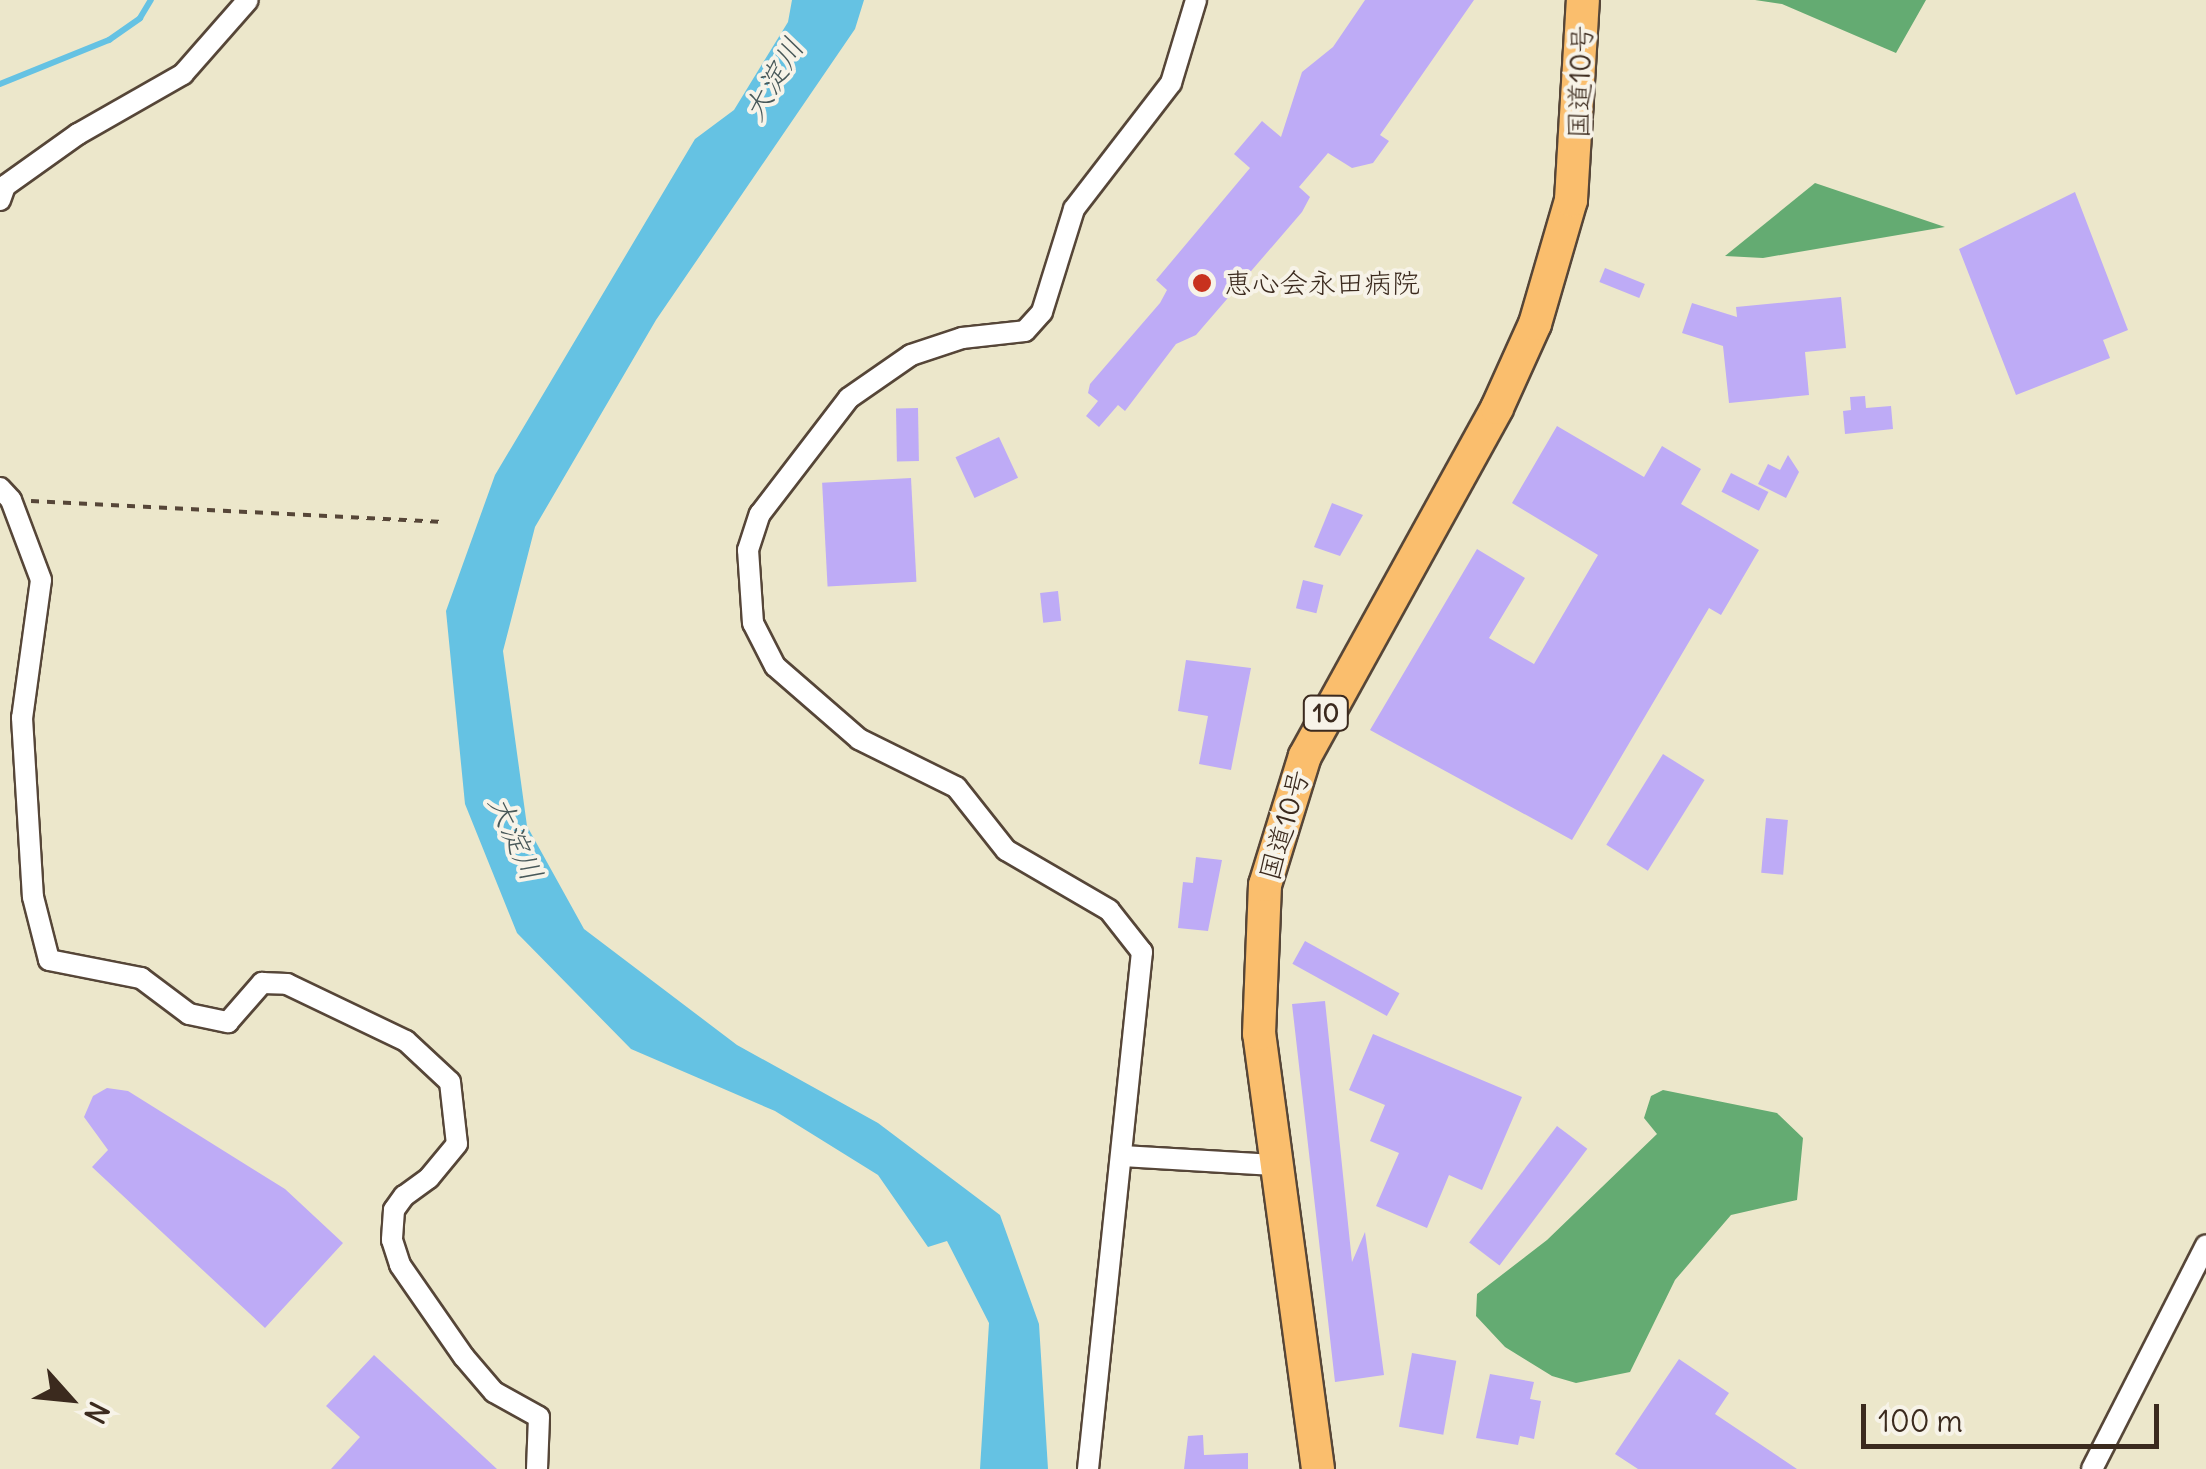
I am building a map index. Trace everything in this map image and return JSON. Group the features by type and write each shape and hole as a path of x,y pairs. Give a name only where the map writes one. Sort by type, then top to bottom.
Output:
{"highway":[{"name":"国道10号","path":"1318,1469 1259,1034 1258,966 1265,885 1284,809 1337,692 1497,408 1535,324 1571,200 1583,0"}],"street":[{"path":"0,200 5,186 78,134 183,74 248,0"},
{"path":"1088,1469 1144,966 1133,935 1088,896 1006,850 956,787 859,739 775,666 753,623 748,550 760,514 849,398 911,355 962,338 1025,331 1042,312 1074,209 1172,84 1196,0"},
{"path":"6,494 41,580 22,718 33,897 49,960 62,967 141,978 189,1014 228,1022 262,983 287,984 406,1042 450,1082 457,1144 429,1178 404,1196 394,1210 392,1240 400,1265 464,1357 494,1392 539,1417 537,1469"},
{"path":"1124,1156 1276,1165"},
{"path":"2092,1469 2206,1245"}],"path":[{"path":"6,494 444,522"}],"green space":[{"path":"1755,0 1926,0 1896,53 1782,4"},
{"path":"1815,183 1945,227 1763,258 1725,256"},
{"path":"1663,1090 1777,1113 1803,1138 1797,1200 1731,1215 1675,1280 1630,1372 1576,1383 1552,1376 1505,1347 1476,1316 1477,1294 1547,1240 1657,1134 1644,1118 1651,1096"}],"water":[{"name":"大淀川","path":"792,0 864,0 855,29 656,320 535,527 503,651 527,826 584,929 737,1045 878,1123 1000,1215 1039,1324 1048,1469 980,1469 989,1323 947,1241 928,1247 878,1175 775,1111 631,1049 517,933 465,804 446,611 495,475 695,139 734,110 788,22"}],"building":[{"path":"1365,0 1474,0 1380,135 1389,141 1373,163 1352,168 1328,153 1299,187 1310,197 1302,212 1196,335 1176,344 1125,411 1118,405 1099,427 1086,416 1098,401 1088,393 1090,384 1160,303 1167,290 1156,280 1250,168 1234,154 1262,121 1281,137 1302,72 1333,47"},
{"path":"2075,192 2128,330 2103,340 2110,358 2016,395 1959,249"},
{"path":"1605,268 1645,284 1639,298 1599,282"},
{"path":"1841,297 1846,348 1805,352 1809,395 1729,403 1723,346 1682,333 1692,303 1737,317 1736,307"},
{"path":"1865,396 1866,408 1891,406 1893,429 1845,434 1843,411 1851,410 1850,397"},
{"path":"896,408 918,408 919,461 897,461"},
{"path":"1557,426 1644,477 1662,446 1701,469 1681,504 1759,550 1721,615 1709,608 1572,840 1370,730 1477,549 1525,578 1489,638 1534,664 1598,555 1512,503"},
{"path":"999,437 1018,478 975,498 955,457"},
{"path":"1788,455 1799,472 1786,498 1758,484 1768,464 1780,470"},
{"path":"1731,473 1768,492 1759,511 1721,492"},
{"path":"911,478 916,582 828,587 822,483"},
{"path":"1332,503 1363,515 1340,556 1314,547"},
{"path":"1303,580 1323,585 1316,613 1296,608"},
{"path":"1058,591 1061,621 1043,623 1040,593"},
{"path":"1186,660 1251,668 1231,770 1199,764 1208,716 1178,711"},
{"path":"1663,754 1705,780 1648,871 1606,845"},
{"path":"1766,818 1788,820 1783,875 1761,873"},
{"path":"1196,857 1222,860 1208,931 1178,928 1183,882 1193,883"},
{"path":"1305,941 1399,993 1387,1016 1292,964"},
{"path":"1325,1001 1352,1262 1365,1232 1384,1375 1335,1382 1292,1004"},
{"path":"1373,1034 1522,1097 1482,1190 1449,1175 1427,1228 1376,1206 1399,1153 1370,1141 1385,1105 1349,1090"},
{"path":"107,1088 128,1091 285,1189 343,1243 265,1328 92,1167 108,1150 84,1117 93,1096"},
{"path":"1557,1126 1587,1149 1499,1265 1469,1243"},
{"path":"1412,1353 1456,1361 1443,1435 1399,1427"},
{"path":"374,1355 497,1469 331,1469 360,1437 326,1406"},
{"path":"1679,1359 1729,1393 1715,1414 1797,1469 1638,1469 1615,1454"},
{"path":"1490,1374 1534,1382 1530,1399 1541,1401 1534,1439 1520,1436 1518,1445 1476,1438"},
{"path":"1203,1435 1204,1455 1248,1453 1248,1469 1184,1469 1188,1436"}],"waterway":[{"path":"0,84 109,40 140,18 151,0"}],"place":[{"name":"恵心会永田病院","path":"1202,283"}]}
